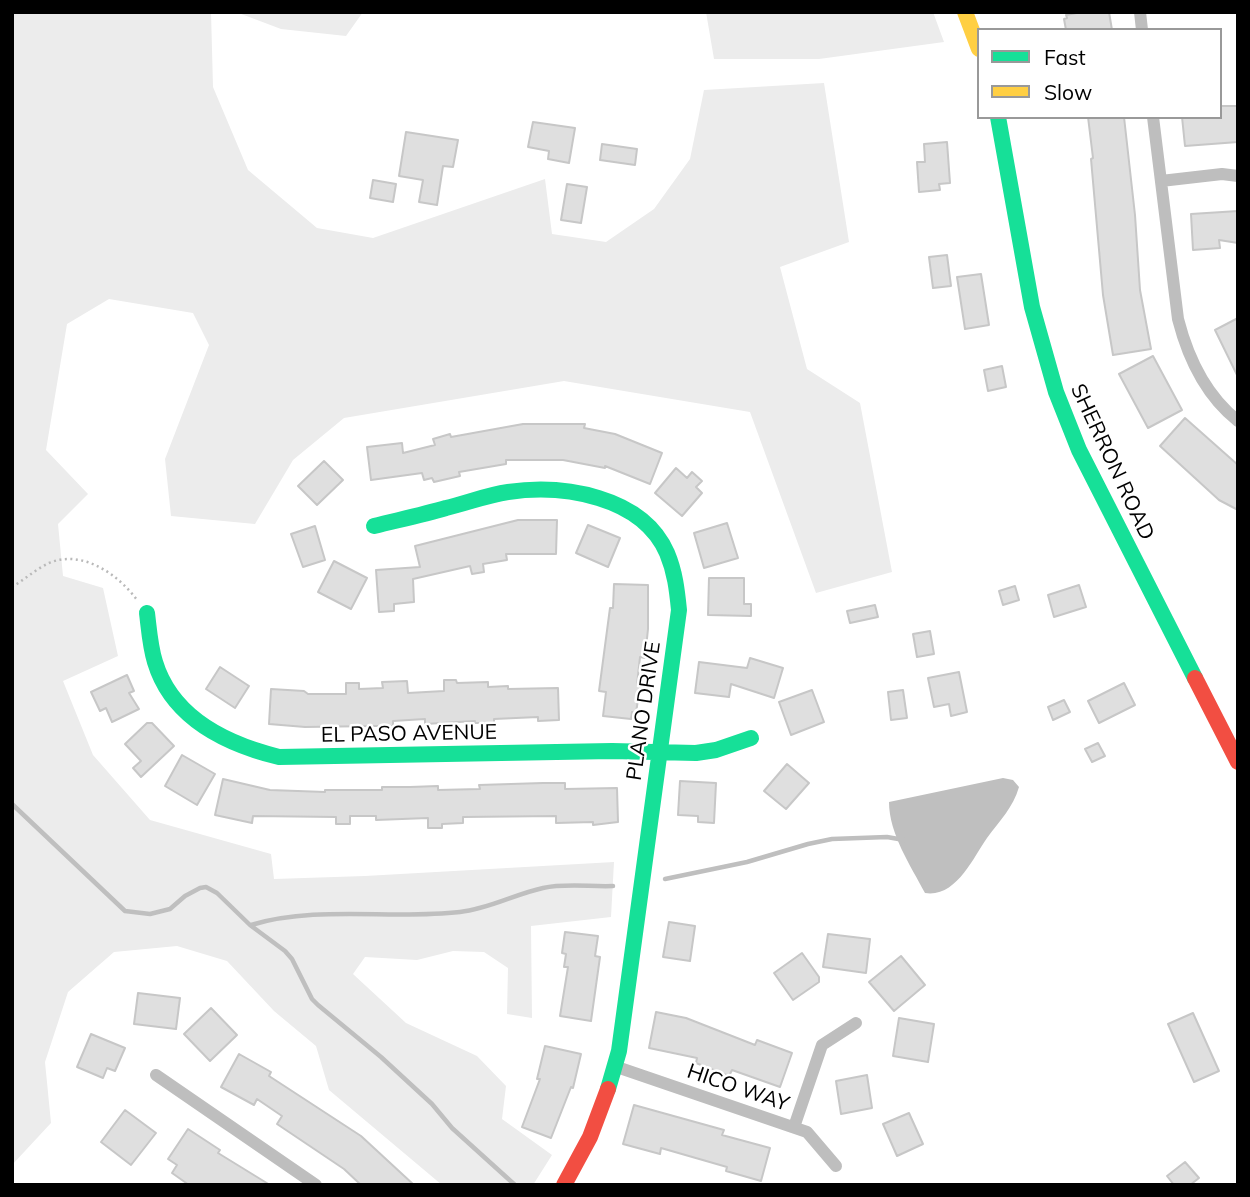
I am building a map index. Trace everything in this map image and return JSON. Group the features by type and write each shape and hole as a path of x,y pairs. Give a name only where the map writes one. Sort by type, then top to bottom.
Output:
{"street":[{"path":"965,12 977,44"},
{"name":"SHERRON ROAD","path":"998,119 1038,333 1049,374 1079,450 1238,762"},
{"path":"1153,119 1178,319 1185,347 1195,370 1228,413 1238,421"},
{"path":"1161,181 1222,174 1238,176"},
{"name":"PLANO DRIVE","path":"374,526 488,496 518,491 544,491 597,498 631,511 649,527 666,548 676,571 679,610 619,1051 602,1107 565,1185"},
{"name":"EL PASO AVENUE","path":"147,613 151,646 161,677 175,698 193,719 211,733 254,752 279,757 706,752 751,738"},
{"path":"794,1127 822,1045 856,1023"},
{"name":"HICO WAY","path":"614,1066 807,1132 836,1166"},
{"path":"156,1075 316,1185"}],"path":[{"path":"12,587 49,563 68,558 107,570 123,581 147,613"}],"shaded area":[{"path":"12,12 211,12 213,87 248,170 317,228 373,238 545,179 552,234 606,242 654,209 690,159 704,90 824,83 849,242 780,267 807,369 860,403 892,572 816,593 750,412 564,381 344,418 293,460 255,524 171,516 165,459 209,345 193,313 109,299 67,324 46,450 88,494 58,524 63,576 103,588 118,656 63,681 93,755 150,820 271,854 274,879 614,862 611,917 531,926 532,1018 507,1014 508,968 484,952 453,951 417,960 365,957 353,974 406,1023 477,1056 506,1086 502,1119 552,1155 533,1185 442,1185 329,1090 316,1046 274,1011 227,961 177,946 114,952 68,992 45,1062 51,1123 12,1165"},
{"path":"236,12 363,12 346,36 281,29"},
{"path":"706,12 933,12 944,42 819,59 714,59"},
{"path":"1003,778 1013,780 1019,787 1006,814 955,883 936,893 925,893 897,838 889,802"}],"building":[{"path":"1109,12 1112,28 1066,28 1066,15"},
{"path":"1222,106 1238,106 1238,142 1185,146 1182,119 1222,119"},
{"path":"1088,119 1124,119 1140,290 1151,349 1113,355 1103,295"},
{"path":"533,122 575,128 569,163 548,159 549,151 528,147"},
{"path":"406,132 458,140 453,167 443,166 437,205 419,202 423,180 399,176"},
{"path":"947,142 950,183 939,184 940,190 919,192 917,162 925,162 924,144"},
{"path":"602,144 637,149 635,165 600,160"},
{"path":"373,180 396,184 393,202 370,198"},
{"path":"567,184 587,187 581,223 561,220"},
{"path":"1238,211 1238,243 1219,240 1220,248 1193,250 1191,214"},
{"path":"947,255 951,286 933,288 929,257"},
{"path":"981,274 989,325 965,329 957,277"},
{"path":"1238,318 1238,377 1215,330"},
{"path":"1153,356 1182,410 1148,428 1119,374"},
{"path":"1002,366 1006,387 988,391 984,370"},
{"path":"1185,418 1238,465 1238,510 1219,500 1160,446"},
{"path":"523,424 585,424 584,428 615,434 662,453 650,484 605,466 563,460 506,460 506,464 459,472 460,476 434,482 432,478 424,480 422,473 371,480 367,447 402,443 403,453 435,445 433,439 450,434 451,437"},
{"path":"324,461 343,480 317,505 298,486"},
{"path":"676,468 687,478 692,472 702,481 696,487 702,493 682,516 655,493"},
{"path":"518,520 557,520 556,554 506,554 507,560 483,564 484,572 472,574 470,566 413,579 414,602 394,604 394,611 379,612 376,570 420,567 415,546"},
{"path":"727,523 738,558 704,568 694,533"},
{"path":"588,525 620,538 608,567 576,553"},
{"path":"315,526 325,560 303,567 291,534"},
{"path":"334,561 367,578 351,609 318,592"},
{"path":"709,578 744,578 744,604 751,604 751,616 708,615"},
{"path":"614,584 648,585 645,658 640,657 637,685 640,686 636,713 632,712 631,719 603,716 606,692 599,691 610,608 613,608"},
{"path":"1079,585 1086,607 1054,617 1048,595"},
{"path":"1015,586 1019,600 1003,605 999,591"},
{"path":"875,605 878,617 850,623 847,611"},
{"path":"930,631 934,654 917,657 913,634"},
{"path":"750,658 783,668 774,698 731,684 729,697 695,693 699,662 747,668"},
{"path":"220,667 249,686 235,708 206,689"},
{"path":"959,672 967,712 951,716 949,704 934,707 928,678"},
{"path":"127,675 134,691 129,693 139,709 112,722 106,708 100,711 91,692"},
{"path":"444,680 456,680 457,683 488,682 488,687 508,686 508,689 558,688 559,720 538,721 538,717 494,719 494,723 475,721 425,724 425,719 393,721 393,726 305,727 269,724 271,689 304,691 308,694 346,694 346,683 359,683 359,689 383,688 382,682 407,681 408,693 444,691"},
{"path":"1124,683 1135,705 1099,723 1088,701"},
{"path":"812,690 824,722 791,735 779,702"},
{"path":"903,690 907,718 891,720 888,692"},
{"path":"1064,700 1070,712 1053,720 1048,707"},
{"path":"147,723 152,723 174,746 141,777 133,768 141,761 125,744"},
{"path":"1098,743 1105,756 1092,762 1085,749"},
{"path":"182,755 215,774 197,805 165,786"},
{"path":"787,764 809,783 786,809 764,791"},
{"path":"223,779 270,790 325,792 382,790 382,787 438,786 438,790 480,789 479,785 543,783 565,783 565,789 617,788 618,822 593,825 593,822 556,823 556,816 463,817 463,823 428,828 428,818 376,820 376,816 350,816 350,824 336,824 336,817 253,816 252,823 215,815"},
{"path":"680,781 716,783 714,823 698,822 698,816 678,815"},
{"path":"669,922 695,926 690,961 663,957"},
{"path":"565,932 598,936 595,956 600,957 591,1021 560,1016 568,967 564,967 566,954 562,953"},
{"path":"828,934 870,939 866,973 823,967"},
{"path":"802,953 819,977 819,982 793,1000 774,973"},
{"path":"901,956 925,985 894,1011 869,982"},
{"path":"138,993 180,998 176,1029 134,1024"},
{"path":"211,1008 237,1035 210,1061 184,1034"},
{"path":"656,1012 686,1018 755,1045 757,1040 792,1053 780,1087 732,1070 729,1076 696,1063 697,1058 649,1048"},
{"path":"1193,1013 1219,1071 1194,1082 1168,1024"},
{"path":"899,1018 934,1024 928,1062 893,1056"},
{"path":"91,1034 125,1048 115,1071 107,1068 103,1078 77,1067"},
{"path":"545,1046 581,1054 573,1088 571,1087 551,1138 522,1127 540,1079 537,1079"},
{"path":"239,1054 271,1072 269,1076 361,1136 414,1185 361,1185 344,1169 277,1124 282,1116 257,1099 254,1105 221,1087"},
{"path":"867,1075 872,1108 841,1114 836,1081"},
{"path":"634,1105 724,1130 722,1135 770,1148 761,1181 726,1171 727,1167 661,1148 660,1154 623,1144"},
{"path":"125,1110 156,1133 131,1165 101,1142"},
{"path":"909,1113 923,1144 897,1156 883,1124"},
{"path":"188,1129 220,1150 218,1153 270,1185 189,1185 172,1173 177,1165 168,1159"},
{"path":"1185,1162 1199,1178 1190,1185 1174,1185 1167,1176"}],"waterway":[{"path":"12,804 125,911 150,914 170,909 200,888 206,887 217,893 250,925 285,951 318,1005 381,1057 432,1104 452,1128 515,1185"},
{"path":"665,879 747,862 832,839 887,837 904,840"},
{"path":"251,925 276,919 328,914 460,912 551,887 613,886"}],"traffic: fast":[{"path":"998,119 1032,307 1056,392 1079,450 1195,678"},
{"path":"374,526 500,493 553,490 599,498 620,507 639,518 655,534 667,553 674,574 679,610 619,1051 608,1089"},
{"path":"147,613 155,662 174,699 204,726 221,736 279,757 612,751 696,753 716,750 751,738"}],"traffic: slow":[{"path":"965,12 977,44"}],"traffic: jam":[{"path":"1195,678 1238,762"},
{"path":"564,1185 590,1137 608,1089"}]}
